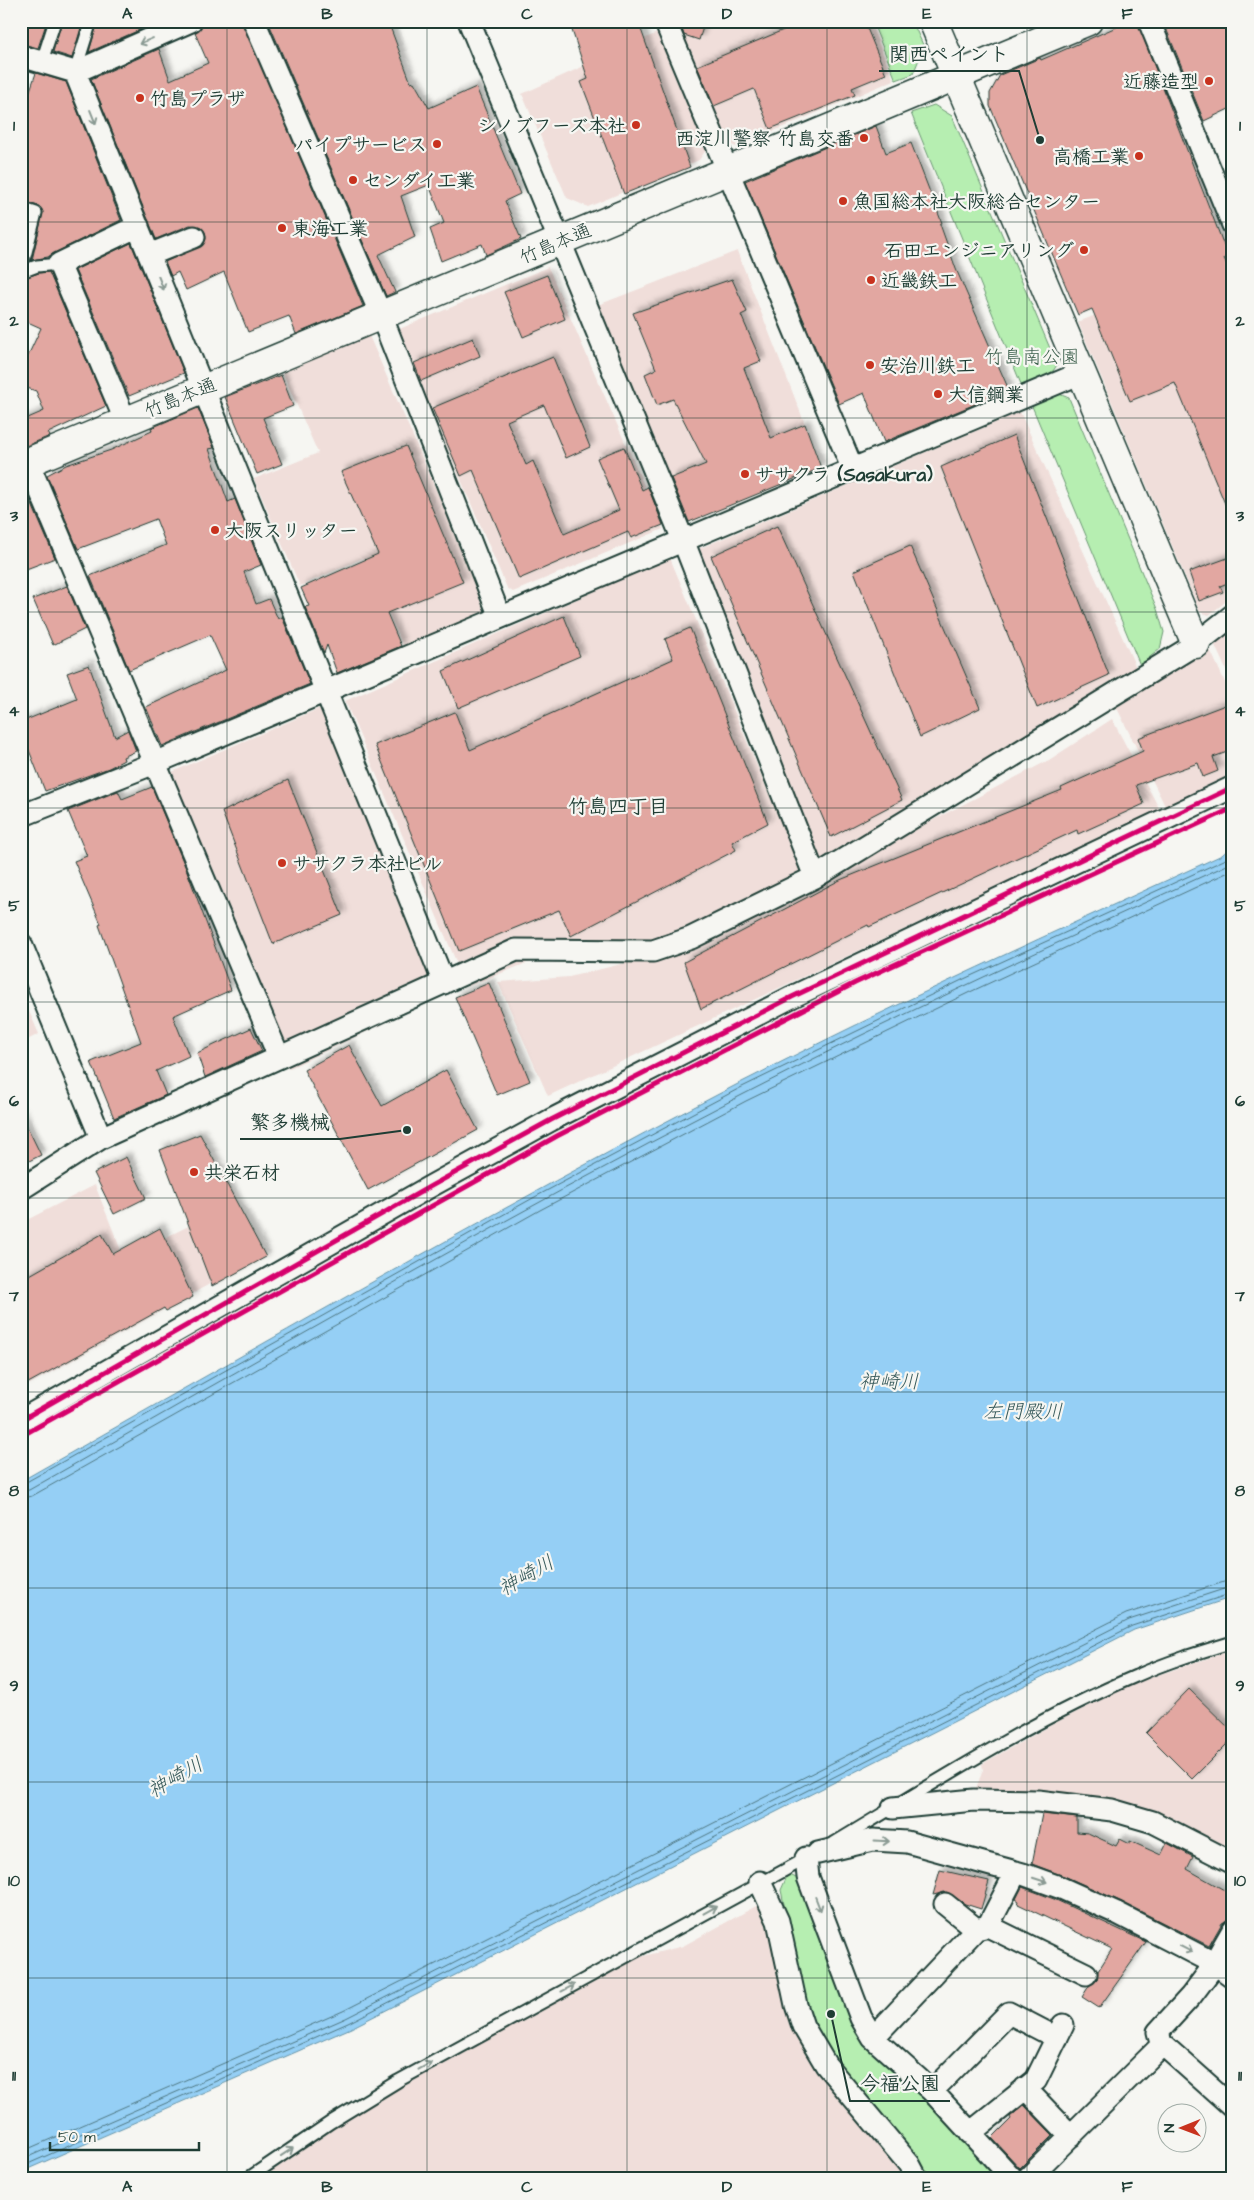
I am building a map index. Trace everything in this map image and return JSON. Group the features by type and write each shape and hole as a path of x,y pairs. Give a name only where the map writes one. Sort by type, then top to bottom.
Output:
{"street":[{"path":"31,59 75,72 191,21"},
{"path":"254,21 381,315 500,617"},
{"path":"469,21 683,540 815,877"},
{"path":"665,21 853,470"},
{"path":"933,21 1196,644"},
{"name":"竹島本通","path":"24,463 1088,21"},
{"path":"1149,21 1233,225"},
{"path":"75,72 444,983"},
{"path":"125,420 59,264 138,226"},
{"path":"149,255 194,237"},
{"path":"21,816 155,763 1081,373"},
{"path":"24,463 155,763 279,1058"},
{"path":"21,1189 101,1138 516,950 653,951 691,938 815,877 1196,644 1233,615"},
{"path":"21,1420 422,1191 551,1120 792,997 1233,787"},
{"path":"21,944 101,1138"},
{"path":"893,1808 974,1800 1038,1801 1112,1810 1153,1822 1233,1863"},
{"path":"1013,2179 932,2091 873,2038 861,2018 808,1877 812,1855 873,1840 908,1842 1016,1872 1059,1887 1117,1912 1214,1964 1233,1977"},
{"path":"873,2038 982,1928 1016,1872"},
{"path":"760,1882 778,1921 796,2005 803,2026 826,2065 909,2164 917,2179"},
{"path":"945,1904 982,1928 1086,1974"},
{"path":"1233,1930 1214,1964 1191,1996 1158,2032 1161,2043 1233,2107"},
{"path":"932,2091 1009,2013 1060,2031 1036,2080 970,2133"},
{"path":"1027,2179 1160,2047 1161,2043"},
{"path":"1025,2088 1070,2136"}],"lane":[{"path":"31,59 55,21"},
{"path":"75,72 92,21"},
{"path":"21,208 36,213 21,272"},
{"path":"21,272 36,266 59,264"},
{"path":"247,2179 331,2122 398,2081 812,1855 996,1747 1065,1709 1136,1676 1189,1655 1233,1642"}],"shaded area":[{"path":"674,21 870,21 894,80 736,147 726,142"},
{"path":"657,33 706,150 699,160 588,207 567,198 522,94"},
{"path":"737,251 805,424 668,479 598,305"},
{"path":"1228,263 1233,274 1233,596 1209,615 1200,612 1078,322"},
{"path":"548,267 663,529 513,592 507,588 397,330"},
{"path":"367,331 489,611 406,652 363,558 300,586 254,479 318,453 281,369"},
{"name":"安治川鉄工","path":"1020,412 1139,674 1070,723 817,863 689,553"},
{"path":"670,558 801,870 678,935 529,962 467,987 345,701"},
{"path":"1233,626 1233,685 1213,641"},
{"path":"1209,647 1233,700 1233,774 1165,806 1115,704"},
{"path":"332,703 455,990 288,1069 172,772"},
{"path":"1112,719 1160,810 548,1096 498,982 569,977 686,948 1049,760"},
{"path":"21,993 39,1034 21,1043"},
{"path":"95,1185 124,1258 231,1205 260,1256 21,1389 21,1223"},
{"path":"1233,1650 1233,1854 1114,1801 1083,1795 977,1790 976,1788 983,1770 982,1764 1059,1721 1134,1683"},
{"path":"758,1905 889,2153 907,2179 258,2179 367,2106 640,1957 683,1946"}],"green space":[{"path":"872,21 912,21 924,47 913,74 896,80"},
{"name":"竹島南公園","path":"934,105 952,116 1057,365 1053,371 1023,389 911,113"},
{"name":"竹島南公園","path":"1059,394 1069,398 1157,609 1164,632 1160,649 1140,665 1032,406"},
{"path":"788,1874 802,1881 847,1999 924,2091 1003,2179 927,2179 836,2065 814,2028 802,1991 781,1890"}],"water":[{"name":"神崎川","path":"1233,845 1233,1597 1134,1630 351,2028 21,2172 21,1481 377,1280 646,1132 856,1025 1222,855"}],"building":[{"path":"23,21 47,21 38,48 21,44"},
{"path":"62,21 83,21 72,58 53,52"},
{"path":"98,21 150,21 151,25 89,52"},
{"path":"211,21 242,21 363,306 296,334 289,316 248,332 224,272 186,290 178,272 171,276 165,262 203,245 206,239 205,232 201,227 190,225 156,239 91,79 159,49 170,80 208,63 195,33 203,24"},
{"path":"268,21 388,21 411,83 414,82 429,108 476,87 520,194 505,201 521,239 486,255 482,244 441,261 430,229 444,223 429,185 401,196 415,237 378,255 395,292 386,296"},
{"name":"シノブフーズ本社","path":"569,21 638,21 690,167 624,194 581,82 588,79"},
{"path":"684,21 705,21 699,40 684,35 682,29"},
{"path":"805,21 864,21 886,74 852,88 855,95 770,129 754,89 714,106 697,66"},
{"path":"1130,21 1137,21 1228,256 1224,258 1233,279 1233,523 1175,383 1130,401 1092,309 1078,315 990,106 990,93 1000,75 1040,58 1041,60"},
{"name":"近藤造型","path":"1163,21 1233,21 1233,107 1204,121"},
{"path":"36,73 66,82 121,220 48,257 32,260 43,212 39,206 21,201 21,101 26,102"},
{"path":"876,126 886,153 911,143 942,223 940,224 956,269 1009,390 884,442 864,393 839,404 745,181"},
{"path":"131,243 184,373 129,396 75,270"},
{"path":"49,272 106,406 48,433 50,436 21,448 21,421 44,411 36,391 21,386 26,360 41,328 21,319 21,279"},
{"path":"547,275 565,319 523,337 504,292"},
{"path":"732,279 747,312 741,315 761,361 744,368 771,438 805,424 821,468 689,522 671,478 706,464 673,399 657,405 645,374 656,369 633,313"},
{"path":"473,338 480,356 421,381 414,363"},
{"path":"553,357 590,447 566,458 544,405 507,421 526,465 533,461 564,534 619,510 597,458 624,447 642,490 648,487 663,525 631,538 628,532 519,579 473,470 461,476 432,408"},
{"path":"281,375 293,406 263,418 282,464 257,474 225,397"},
{"path":"198,408 214,448 209,449 228,502 235,499 261,565 244,572 256,604 269,599 278,619 282,617 310,684 162,746 146,707 226,670 210,635 129,670 90,576 166,545 156,519 78,549 47,475 66,465 111,450 152,431 151,428"},
{"path":"1014,435 1109,675 1037,708 941,467"},
{"path":"406,446 463,582 387,613 401,646 337,673 327,645 324,653 305,607 309,606 301,588 378,554 341,472"},
{"path":"24,486 55,558 21,571 21,527 28,524 21,505 21,487"},
{"path":"777,526 902,800 831,837 711,556"},
{"path":"910,546 980,708 920,737 854,571"},
{"path":"1233,556 1233,581 1220,586 1223,592 1199,601 1189,572"},
{"path":"67,586 85,629 53,645 33,599"},
{"path":"564,616 580,656 458,708 443,671"},
{"path":"690,628 768,823 732,842 736,850 571,936 559,910 459,951 375,745 455,712 470,750 673,659 665,639"},
{"path":"89,665 115,737 128,730 136,751 123,757 124,760 109,768 45,791 21,730 21,722 77,699 67,673"},
{"path":"1233,702 1233,750 1213,757 1218,771 1203,777 1198,763 1136,785 1144,804 1078,834 1077,830 869,927 868,925 701,1009 684,962 840,880 1062,790 1061,788 1143,751 1138,738"},
{"name":"ササクラ本社ビル","path":"288,780 342,915 273,944 222,812"},
{"path":"152,787 187,871 231,990 173,1016 189,1056 156,1071 166,1095 114,1118 91,1062 141,1042 99,925 101,924 74,861 87,856 68,811 118,791 122,799"},
{"path":"489,983 530,1081 497,1095 455,997"},
{"path":"251,1028 262,1051 205,1077 197,1053"},
{"path":"349,1045 382,1106 446,1070 478,1130 368,1190 304,1070"},
{"path":"21,1114 41,1155 21,1165"},
{"path":"200,1134 266,1257 212,1286 160,1150"},
{"path":"126,1157 146,1198 114,1214 94,1173"},
{"path":"160,1228 193,1297 166,1311 164,1308 21,1387 21,1280 102,1234 113,1254"},
{"path":"1189,1689 1233,1732 1233,1738 1192,1779 1146,1733"},
{"path":"1042,1814 1077,1818 1077,1832 1088,1833 1116,1846 1120,1839 1130,1844 1130,1841 1161,1855 1167,1843 1193,1857 1187,1869 1233,1895 1233,1918 1222,1923 1209,1946 1122,1902 1032,1864"},
{"path":"940,1870 989,1881 981,1909 965,1904 947,1892 933,1895"},
{"path":"1022,1887 1054,1899 1146,1942 1099,2008 1082,1997 1089,1986 1097,1980 1098,1971 1112,1949 1018,1904 1019,1901 1016,1899"},
{"path":"1024,2105 1053,2135 1020,2168 992,2138 1011,2119 1010,2117"}],"cycle path":[{"path":"21,1420 431,1186 551,1120 792,997 1233,787"},
{"path":"21,1436 557,1136 855,983 1233,808"}],"place":[{"name":"近藤造型","path":"1209,81"},
{"name":"竹島プラザ","path":"140,98"},
{"name":"シノブフーズ本社","path":"636,125"},
{"name":"西淀川警察 竹島交番","path":"864,138"},
{"name":"関西ペイント","path":"1040,140"},
{"name":"パイプサービス","path":"437,144"},
{"name":"高橋工業","path":"1139,156"},
{"name":"センダイ工業","path":"353,180"},
{"name":"魚国総本社大阪総合センター","path":"843,201"},
{"name":"東海工業","path":"282,228"},
{"name":"石田エンジニアリング","path":"1084,250"},
{"name":"近畿鉄工","path":"871,280"},
{"name":"安治川鉄工","path":"870,365"},
{"name":"大信鋼業","path":"938,394"},
{"name":"ササクラ (Sasakura)","path":"745,474"},
{"name":"大阪スリッター","path":"215,530"},
{"name":"ササクラ本社ビル","path":"282,863"},
{"name":"繁多機械","path":"407,1130"},
{"name":"共栄石材","path":"194,1172"},
{"name":"今福公園","path":"831,2014"}],"district":[{"name":"竹島四丁目","path":"618,806"}],"water label":[{"name":"左門殿川","path":"1023,1411"}]}
